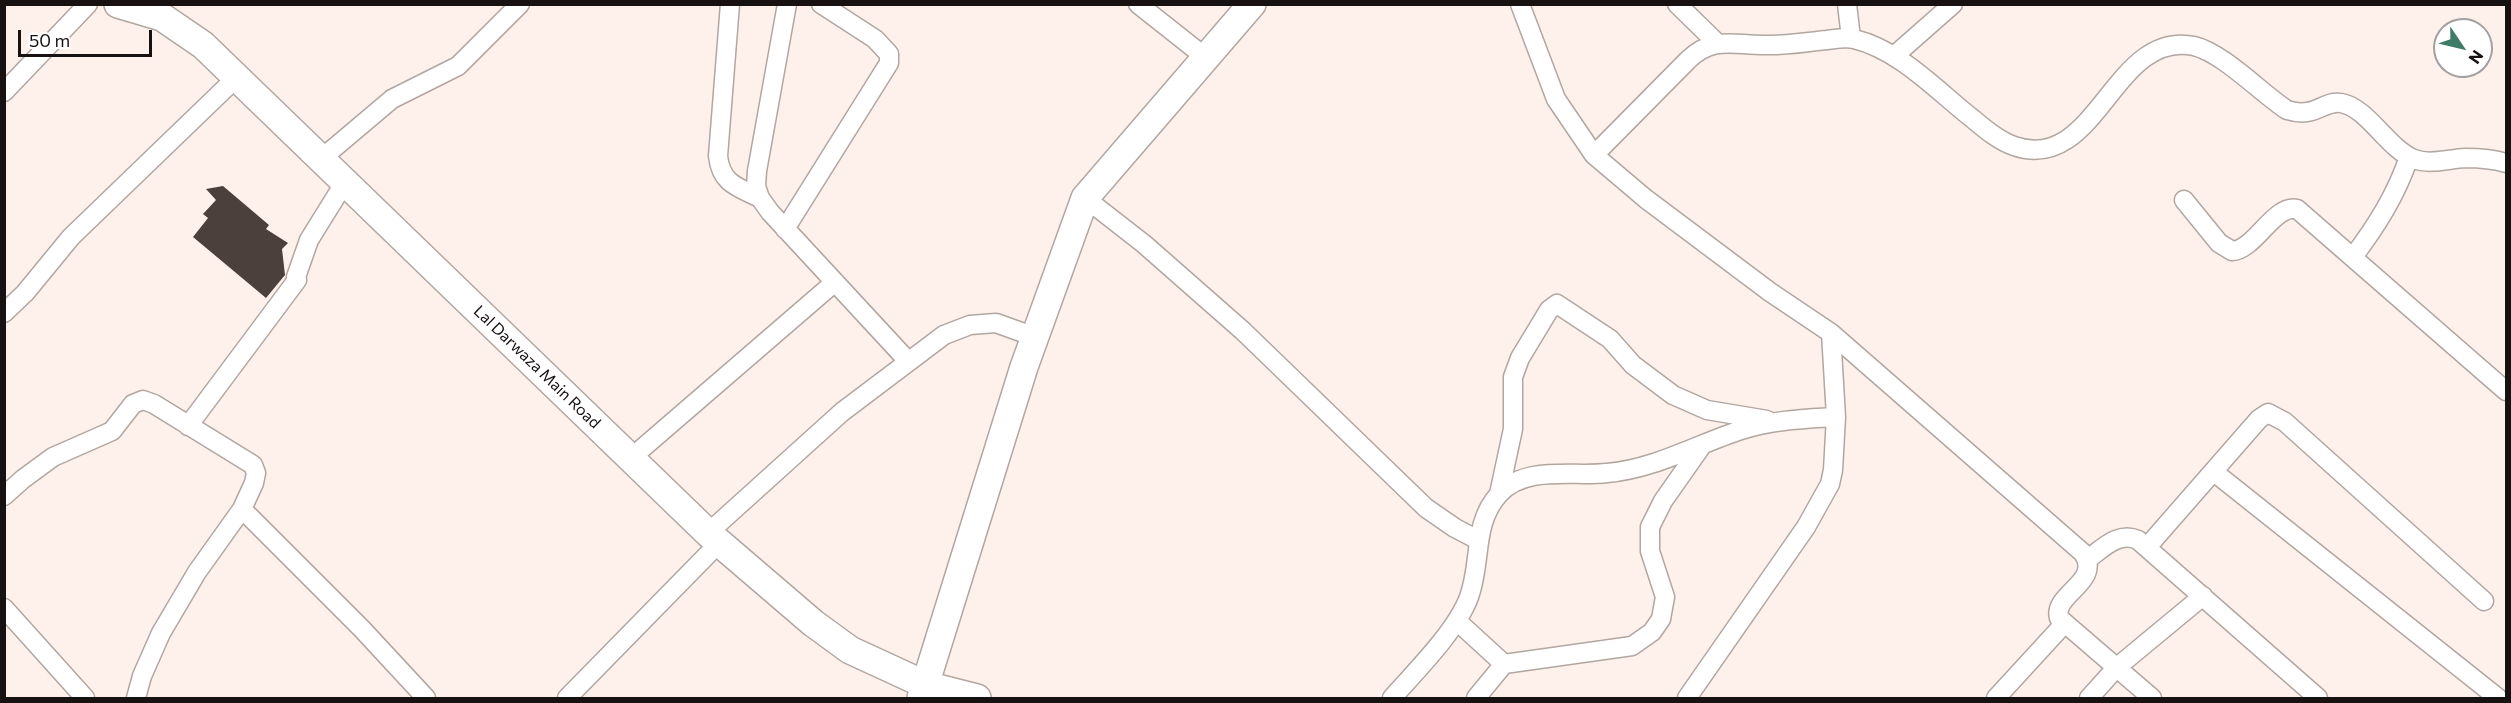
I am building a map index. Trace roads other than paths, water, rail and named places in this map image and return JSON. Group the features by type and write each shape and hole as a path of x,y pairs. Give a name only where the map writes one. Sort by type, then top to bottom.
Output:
{"main road":[{"name":"Lal Darwaza Main Road","path":"118,4 162,17 203,45 714,538 813,623 850,650 923,692 977,699"},
{"path":"923,692 1035,337 1085,198 1252,4"}],"street":[{"path":"4,92 88,4"},
{"path":"321,159 392,99 458,66 520,4"},
{"path":"730,4 719,166 725,178 730,182 760,198"},
{"path":"787,4 757,171 756,186 760,198 785,229 908,362"},
{"path":"785,229 889,63 890,54 886,47 821,4"},
{"path":"1138,4 1205,57"},
{"path":"1520,4 1556,99 1594,156 1646,199 1770,292 1831,333 2083,552 2088,559 2086,573 2064,601 2058,613 2064,624 2152,699"},
{"path":"1677,4 1717,43"},
{"path":"1847,4 1851,38"},
{"path":"1894,56 1953,4"},
{"path":"1594,156 1698,50 1717,43 1779,45 1851,38 1871,44 1894,56 1992,134 2011,146 2029,151 2052,148 2073,136 2128,73 2158,49 2177,44 2195,46 2213,55 2287,110 2300,114 2310,113 2336,103 2349,106 2409,157 2428,162 2464,158 2506,163"},
{"path":"4,313 25,293 71,237 237,77"},
{"path":"2354,257 2385,212 2400,184 2409,157"},
{"path":"188,426 297,280 296,277 309,240 345,182"},
{"path":"1085,198 1144,244 1243,331 1425,508 1478,540"},
{"path":"2184,200 2219,243 2232,251 2243,247 2285,211 2293,208 2306,215 2506,391"},
{"path":"631,458 834,282"},
{"path":"1499,494 1513,429 1513,377 1520,358 1549,310 1557,304 1610,339 1633,365 1673,395 1707,410 1775,421"},
{"path":"567,699 714,538 807,442 908,362 944,335 970,325 996,323 1035,337"},
{"path":"1693,696 1823,500 1833,470 1836,417 1831,333"},
{"path":"4,496 53,458 112,431 133,404 143,400 154,404 253,465 256,473 254,483 242,509 197,572 161,633 142,676 136,699"},
{"path":"2148,546 2259,419 2268,413 2285,422 2484,601"},
{"path":"1392,699 1457,621 1470,595 1478,540 1490,507 1510,484 1523,478 1542,475 1609,473 1636,468 1742,429 1775,421 1836,417"},
{"path":"1476,699 1504,664 1632,646 1652,632 1661,619 1665,597 1650,550 1650,527 1662,501 1703,444"},
{"path":"2214,472 2498,699"},
{"path":"242,509 363,629 426,699"},
{"path":"2088,559 2124,536 2131,536 2148,546 2318,699"},
{"path":"2089,699 2116,668 2203,596"},
{"path":"4,608 85,699"},
{"path":"1457,621 1504,664"},
{"path":"1996,699 2064,624"}]}
